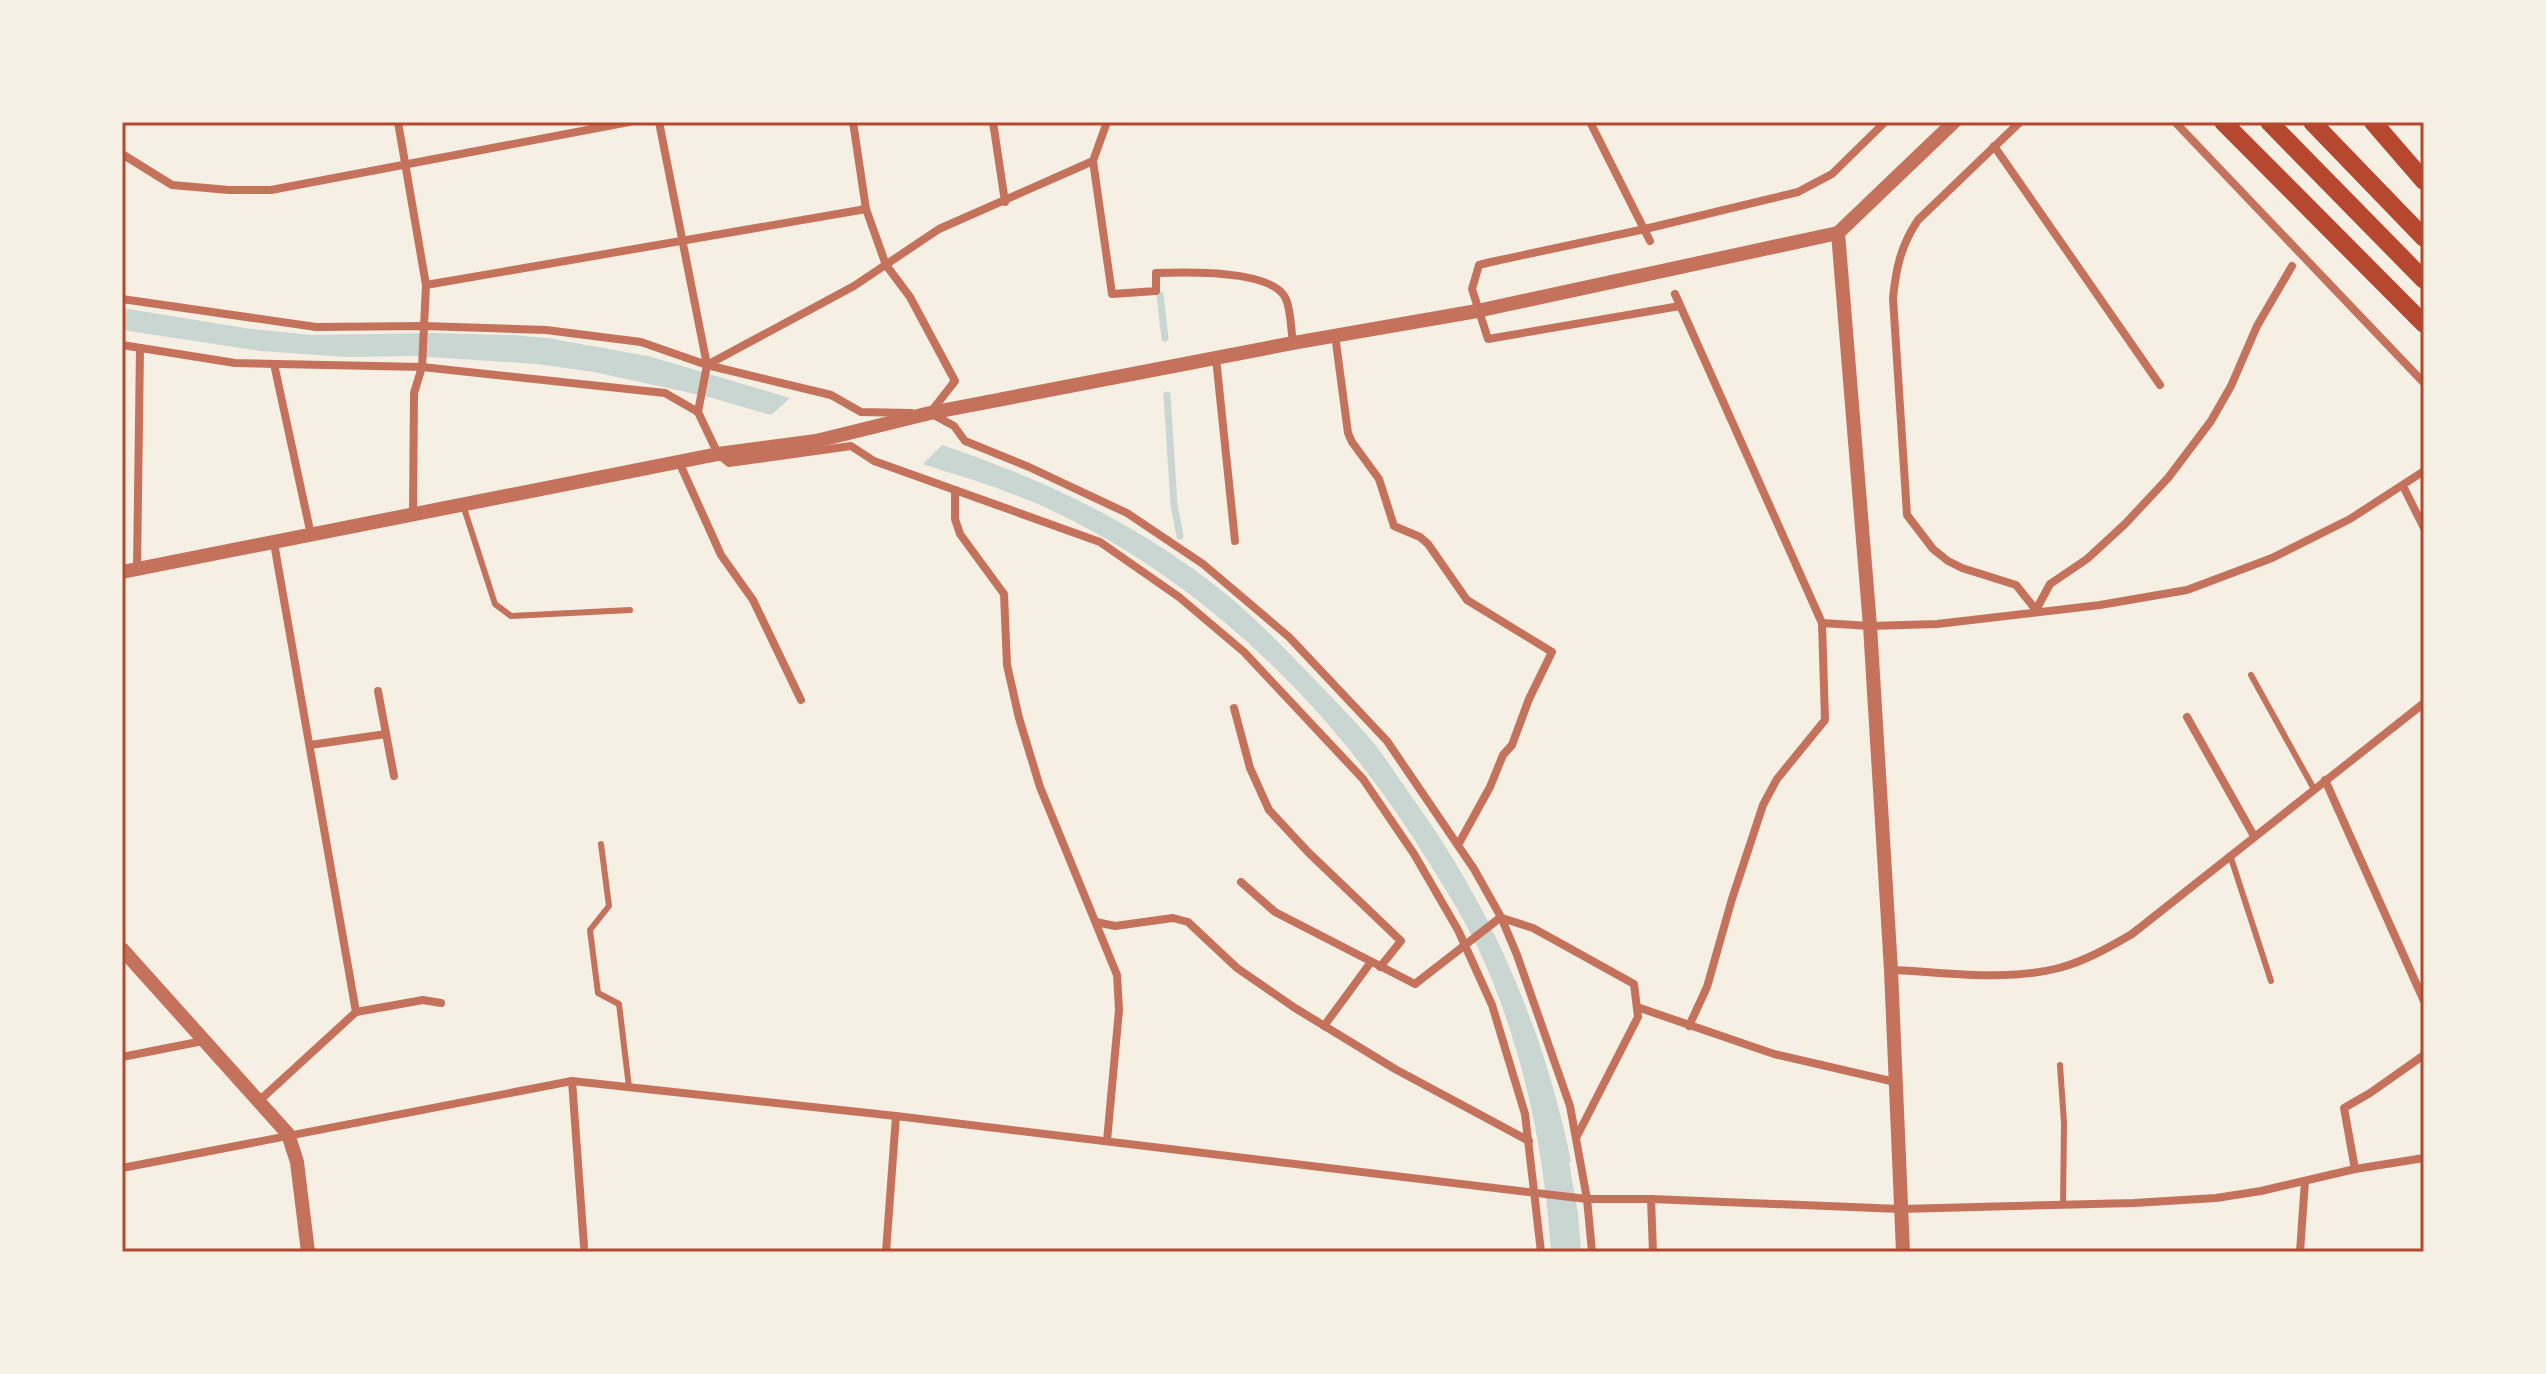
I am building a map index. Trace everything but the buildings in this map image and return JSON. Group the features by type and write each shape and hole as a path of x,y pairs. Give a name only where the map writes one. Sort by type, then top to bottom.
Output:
{"main road":[{"path":"2223,122 2424,324"},
{"path":"2269,122 2424,280"},
{"path":"2312,122 2424,238"},
{"path":"2373,122 2424,181"}],"street":[{"path":"398,122 426,285 422,367 414,393 413,516"},
{"path":"122,154 172,185 271,190 629,122"},
{"path":"659,122 706,368 698,412"},
{"path":"853,122 866,209 886,265 910,297 955,381 930,413"},
{"path":"993,122 1005,202"},
{"path":"1107,122 1093,161 1112,294 1156,291 1156,273 1214,272 1272,285 1286,298 1293,343"},
{"path":"1590,122 1650,241"},
{"path":"1680,306 1488,339 1472,289 1479,265 1798,192 1832,174 1885,122"},
{"path":"140,348 129,571 718,454 816,441 930,413 1335,335 1477,311 1838,233 1954,122"},
{"path":"2020,122 1918,220 1905,240 1893,298 1907,515 1933,549 1948,561 2016,585 2036,610"},
{"path":"2175,122 2424,383"},
{"path":"1994,146 2160,385"},
{"path":"706,368 854,286 939,229 1093,161"},
{"path":"426,285 866,209"},
{"path":"1838,233 1870,626 1891,970 1903,1252"},
{"path":"2036,610 2050,584 2087,559 2125,524 2168,478 2202,433 2231,386 2257,326 2292,266"},
{"path":"1675,294 1822,623 1825,720 1777,779 1763,805 1707,987 1689,1026"},
{"path":"122,299 316,327 424,326 546,330 641,342 706,368 831,395 861,412 930,413 954,426 965,441 1127,513 1203,564 1289,637 1387,741 1458,845 1517,955 1570,1106 1587,1199 1592,1252"},
{"path":"1335,335 1348,433 1379,479 1394,526 1420,537 1428,544 1467,600 1552,652 1529,699 1512,745 1503,755 1490,787 1458,845"},
{"path":"122,345 235,363 422,367 665,393 698,412 718,454 729,463 851,446 874,461 1100,542 1179,597 1244,652 1363,779 1414,854 1468,942 1492,1005 1525,1114 1541,1252"},
{"path":"1216,358 1235,541"},
{"path":"274,364 311,536"},
{"path":"679,462 721,555 753,600 801,700"},
{"path":"1822,623 1870,626 1937,624 2036,610 2100,605 2187,590 2272,558 2350,519 2424,471"},
{"path":"2403,486 2424,528"},
{"path":"955,490 955,519 960,534 1004,594 1005,650 1019,718 1040,787 1112,958 1120,993 1107,1141"},
{"path":"274,543 356,1012"},
{"path":"378,691 394,776"},
{"path":"1891,970 2012,975 2061,967 2100,953 2132,934 2424,703"},
{"path":"1234,708 1250,768 1269,810 1401,941 1380,967"},
{"path":"2187,717 2254,836"},
{"path":"310,745 386,734"},
{"path":"2325,780 2424,1001"},
{"path":"1241,882 1275,912 1415,984 1498,920 1533,928 1634,984 1638,1017 1576,1139"},
{"path":"1096,922 1115,926 1173,918 1188,922 1237,968 1266,990 1395,1069 1529,1141"},
{"path":"122,949 288,1134 297,1162 308,1252"},
{"path":"1324,1026 1371,962"},
{"path":"260,1100 356,1012 423,1000 441,1003"},
{"path":"1637,1007 1774,1054 1895,1082"},
{"path":"122,1057 203,1041"},
{"path":"2355,1169 2344,1108 2424,1055"},
{"path":"572,1081 584,1246"},
{"path":"122,1168 572,1081 896,1116 1587,1199 1900,1209 2216,1198 2424,1158"},
{"path":"886,1252 896,1116"},
{"path":"2300,1252 2305,1181"},
{"path":"1651,1199 1653,1252"}],"lane":[{"path":"463,505 495,604 511,616 630,610"},
{"path":"2251,675 2314,789"},
{"path":"601,844 609,906 590,930 598,993 619,1004 629,1087"},
{"path":"2230,855 2271,981"},
{"path":"2060,1065 2064,1123 2063,1205"}],"shaded area":[{"path":"122,308 251,329 312,335 432,333 547,338 648,356 790,398 771,415 709,397 594,372 537,364 261,351 122,330"},
{"path":"942,445 1074,498 1166,550 1228,596 1273,637 1372,741 1465,878 1510,968 1529,1015 1559,1111 1571,1161 1581,1252 1551,1252 1544,1182 1532,1114 1515,1046 1485,964 1435,873 1353,754 1311,705 1219,617 1115,544 1059,514 992,486 923,464"}],"waterway":[{"path":"1160,295 1165,338"},
{"path":"1167,395 1174,505 1180,536"}]}
